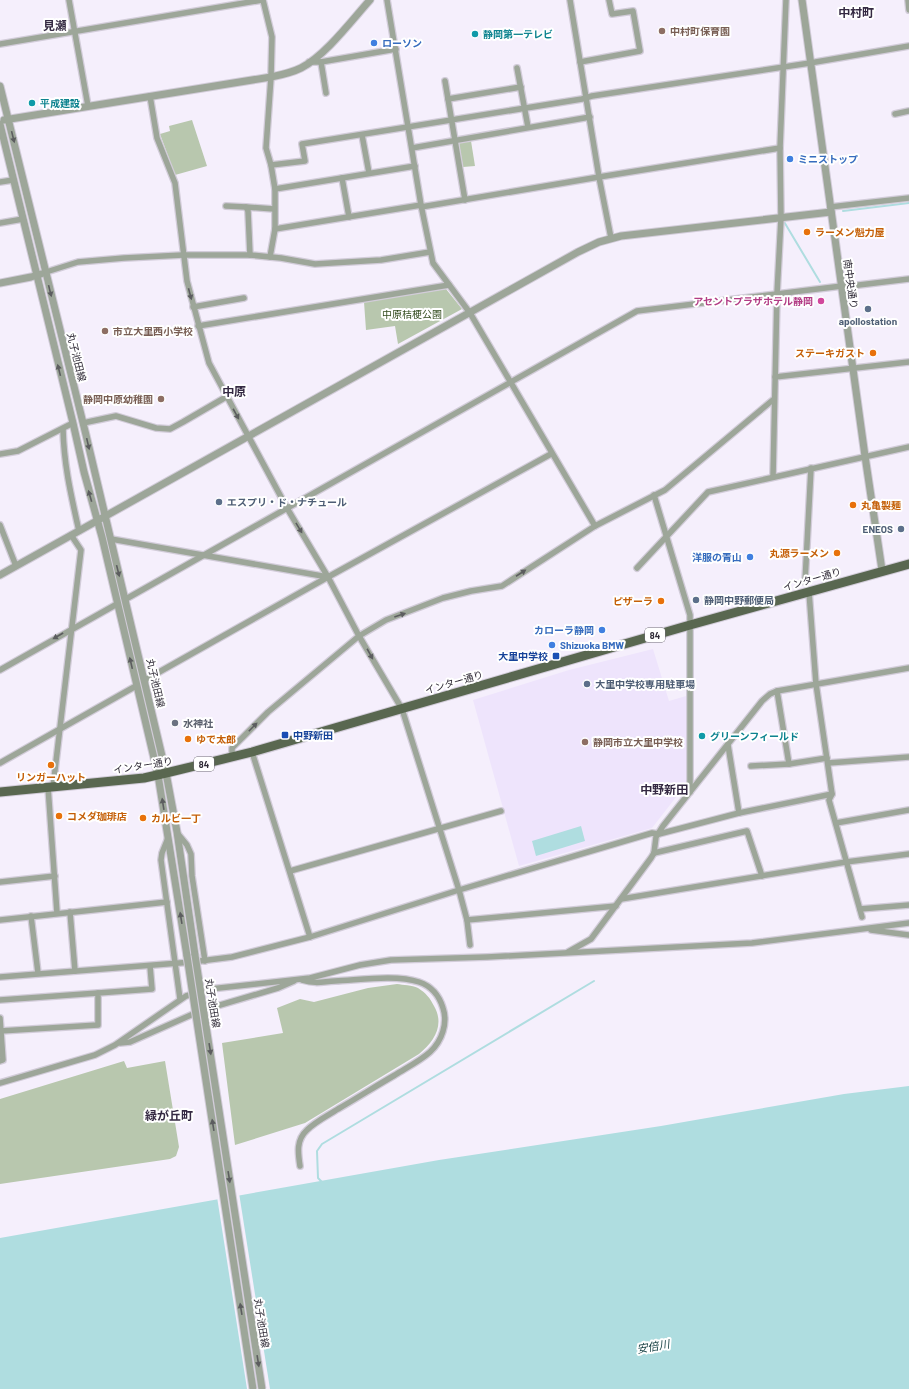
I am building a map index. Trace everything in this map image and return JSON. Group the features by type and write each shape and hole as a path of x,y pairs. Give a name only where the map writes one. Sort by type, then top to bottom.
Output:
{"main road":[{"name":"インター通り","path":"0,792 144,778 252,752 882,570 909,564"}],"street":[{"path":"69,0 88,106"},
{"path":"0,44 262,0 272,37 266,148 271,165 275,189 275,229 270,257"},
{"path":"0,121 271,77 292,71 309,62 325,48 370,0"},
{"path":"387,0 421,206 433,263 470,313 551,454 595,526"},
{"path":"570,0 599,176 611,238"},
{"path":"580,62 640,50 633,11 612,14 609,0"},
{"path":"772,477 777,294 781,218 780,148 786,0"},
{"name":"南中央通り","path":"802,0 882,570"},
{"path":"908,0 909,10"},
{"path":"271,165 305,161 302,144 909,46"},
{"path":"309,62 321,62 396,49"},
{"path":"321,62 326,93"},
{"path":"517,68 528,127"},
{"path":"445,81 465,200"},
{"name":"丸子池田線","path":"0,86 84,472 136,686 162,774 177,832 262,1389"},
{"path":"448,99 521,88"},
{"path":"150,96 157,138 175,182 187,281 209,363 287,508 328,577 402,709 459,890 467,920 470,945"},
{"path":"895,114 909,111"},
{"path":"412,148 590,117"},
{"name":"丸子池田線","path":"0,124 23,219 41,274 83,423 145,680 162,774 169,839 253,1389"},
{"path":"362,135 369,173"},
{"path":"275,229 465,200 599,176 780,148"},
{"path":"275,189 415,166"},
{"path":"342,178 349,217"},
{"path":"0,182 14,180"},
{"path":"0,575 578,252 611,238 664,230 781,218 909,198"},
{"path":"226,206 274,209"},
{"path":"246,207 248,211 250,255"},
{"path":"0,223 23,219"},
{"path":"0,283 41,274 78,262 124,258 183,255 250,255 315,264 381,260 430,252"},
{"path":"126,599 637,311 909,279"},
{"path":"198,326 449,285"},
{"path":"193,307 244,298"},
{"path":"775,378 909,362"},
{"path":"83,423 116,416 151,427 170,428 226,397"},
{"path":"232,757 232,748 268,712 360,636 386,620 442,598 502,586 595,526 665,490 774,399"},
{"path":"0,454 18,451 73,423"},
{"path":"63,429 67,481 79,531"},
{"path":"637,568 708,492 909,447"},
{"path":"145,680 551,454"},
{"path":"805,582 811,468"},
{"path":"654,495 690,615 690,792"},
{"path":"0,525 3,537 16,566"},
{"path":"58,913 50,787 60,729 82,550 71,535"},
{"path":"111,539 328,577"},
{"path":"809,592 816,684 832,794 829,800 862,917"},
{"path":"1,667 117,604"},
{"path":"565,953 591,939 654,853 656,837 663,826 762,701 770,694 777,691 909,668"},
{"path":"0,763 136,686"},
{"path":"777,691 789,764"},
{"path":"728,745 739,813"},
{"path":"252,752 310,937"},
{"path":"751,766 909,757"},
{"path":"0,977 176,964 232,957 310,937 459,890 652,834 659,834 739,813 832,794"},
{"path":"836,823 909,810"},
{"path":"290,871 501,811"},
{"path":"654,853 747,831 762,876"},
{"path":"177,832 187,845 190,854 205,961"},
{"path":"169,839 162,852 161,860 180,999"},
{"path":"621,899 846,862 909,854"},
{"path":"0,882 55,876"},
{"path":"0,920 167,902"},
{"path":"860,909 909,904"},
{"path":"467,920 616,906"},
{"path":"70,912 75,971"},
{"path":"31,916 38,973"},
{"path":"0,1083 95,1055 118,1043 180,999 210,988 310,978 360,965 391,960 487,957 752,943 909,923"},
{"path":"867,928 876,931 909,935"},
{"path":"0,1000 152,989 150,966"},
{"path":"118,1043 130,1042 200,1011 278,988 299,979 314,983 407,979 420,982 430,987 438,996 445,1015 445,1025 442,1035 430,1051 411,1065 322,1119 307,1130 300,1140 298,1150 300,1166"},
{"path":"0,1031 98,1025 98,993"},
{"path":"0,1018 3,1060 0,1061"}],"shaded area":[{"name":"静岡市立大里中学校","path":"653,649 669,701 686,696 686,783 652,828 519,866 473,700 569,670"}],"green space":[{"path":"192,120 207,166 175,175 160,134 170,131 169,126"},
{"path":"471,141 475,166 463,167 459,143"},
{"name":"中原桔梗公園","path":"446,289 462,309 398,344 395,326 366,330 364,302"},
{"path":"397,984 413,986 421,990 429,998 437,1013 438,1026 436,1033 429,1044 419,1054 305,1123 235,1145 222,1043 283,1033 277,1008 300,999 314,1002 368,988"},
{"path":"124,1061 127,1068 165,1061 179,1147 176,1156 170,1159 0,1184 0,1099"}],"water":[{"path":"581,826 585,841 536,856 532,841"},
{"name":"安倍川","path":"909,1086 909,1389 0,1389 0,1238 439,1160 661,1126 844,1094"}],"pier":[{"path":"239,1193 270,1389 247,1389 217,1197"}],"waterway":[{"path":"843,211 909,203"},
{"path":"783,220 820,282"},
{"path":"322,1182 318,1178 317,1151 322,1144 594,981"}],"place":[{"name":"中村町保育園","path":"662,31"},
{"name":"静岡第一テレビ","path":"475,34"},
{"name":"ローソン","path":"374,43"},
{"name":"平成建設","path":"32,103"},
{"name":"ミニストップ","path":"790,159"},
{"name":"ラーメン魁力屋","path":"807,232"},
{"name":"アセントプラザホテル静岡","path":"821,301"},
{"name":"apollostation","path":"868,309"},
{"name":"市立大里西小学校","path":"105,331"},
{"name":"ステーキガスト","path":"873,353"},
{"name":"静岡中原幼稚園","path":"161,399"},
{"name":"エスプリ・ド・ナチュール","path":"219,502"},
{"name":"丸亀製麺","path":"853,505"},
{"name":"ENEOS","path":"901,529"},
{"name":"丸源ラーメン","path":"837,553"},
{"name":"洋服の青山","path":"750,557"},
{"name":"静岡中野郵便局","path":"696,600"},
{"name":"ピザーラ","path":"661,601"},
{"name":"カローラ静岡","path":"602,630"},
{"name":"Shizuoka BMW","path":"552,645"},
{"name":"大里中学校","path":"556,656"},
{"name":"大里中学校専用駐車場","path":"587,684"},
{"name":"水神社","path":"175,723"},
{"name":"中野新田","path":"285,735"},
{"name":"グリーンフィールド","path":"702,736"},
{"name":"ゆで太郎","path":"188,739"},
{"name":"静岡市立大里中学校","path":"585,742"},
{"name":"リンガーハット","path":"51,765"},
{"name":"コメダ珈琲店","path":"59,816"},
{"name":"カルビ一丁","path":"143,818"}],"district":[{"name":"中村町","path":"856,12"},
{"name":"見瀬","path":"55,25"},
{"name":"中原","path":"234,391"},
{"name":"中野新田","path":"664,789"},
{"name":"緑が丘町","path":"169,1115"}]}
